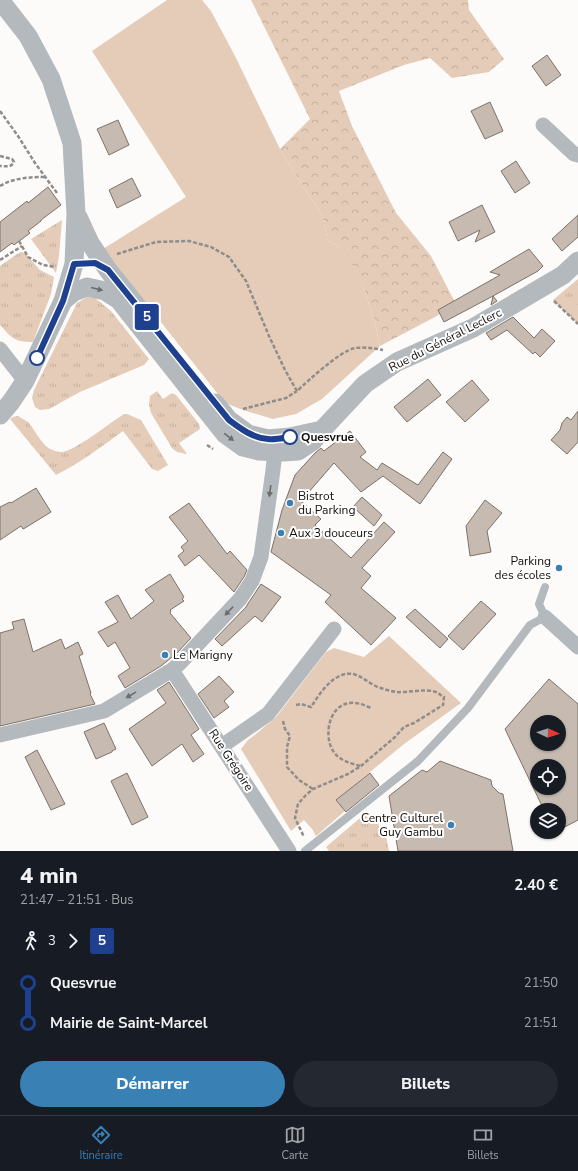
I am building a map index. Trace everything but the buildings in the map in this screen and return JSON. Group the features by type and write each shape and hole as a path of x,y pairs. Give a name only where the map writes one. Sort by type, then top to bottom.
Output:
{"street":[{"path":"0,0 28,36 51,79 72,144 76,214 73,267 63,301 25,381 0,415"},
{"path":"544,125 574,154 578,155"},
{"path":"76,214 90,243 105,264 229,420 248,434 268,439 275,445"},
{"name":"Rue du Général Leclerc","path":"275,445 290,437 322,430 365,384 397,362 473,328 563,275 578,261"},
{"path":"73,267 95,263 105,264"},
{"path":"63,301 74,292 87,286 105,291 119,300 225,434 242,447 258,451 275,445"},
{"path":"0,349 25,381"},
{"path":"0,735 104,712 172,670 240,599 252,581 261,557 275,445"},
{"path":"545,617 578,647"},
{"path":"222,746 268,714 334,629"},
{"name":"Rue Grégoire","path":"172,670 289,851"}],"lane":[{"path":"307,849 418,761 468,708 530,625 545,617 539,604 545,587"}],"path":[{"path":"0,111 60,197"},
{"path":"0,156 12,159 14,162 10,167 0,166"},
{"path":"0,186 7,182 34,177 46,177"},
{"path":"19,241 28,257 43,265 73,267"},
{"path":"105,264 156,242 189,241 211,247 229,258 246,281 269,336 297,391"},
{"path":"0,260 22,246"},
{"path":"540,288 578,324"},
{"path":"224,413 286,398 297,391 338,356 353,348 368,347 396,353 402,352 410,356"},
{"path":"292,706 301,704 311,707 323,690 332,681 343,674 353,673 366,679 378,688 395,692 425,690 436,692 444,697 443,704 414,723 404,727 395,737 361,766 348,774 313,789 298,804 295,818 307,849"},
{"path":"361,766 354,765 339,758 332,750 329,742 330,720 341,705 350,702 371,708"},
{"path":"284,716 284,727 290,736 287,748 287,767 298,780 313,789"}],"green space":[{"path":"167,0 202,0 211,11 235,56 280,149 319,210 323,219 328,241 338,246 348,256 365,292 375,323 380,346 322,399 296,414 273,419 225,403 103,249 186,197 92,51"},
{"path":"251,0 468,0 469,10 504,59 489,72 452,78 430,58 404,65 339,91 352,126 396,213 431,256 456,304 435,317 380,346 375,323 365,292 348,257 338,246 328,241 323,219 319,210 280,149 310,119"},
{"path":"62,220 59,256 56,273 31,239"},
{"path":"21,252 25,253 40,270 54,277 51,294 33,342 17,340 0,325 0,266"},
{"path":"578,279 578,324 553,300"},
{"path":"87,297 95,298 111,311 149,359 144,365 80,392 49,409 40,410 35,407 32,398 34,390 77,303"},
{"path":"157,391 163,399 172,393 176,395 199,424 200,429 179,443 187,454 177,452 172,448 151,413 149,405 150,396"},
{"path":"124,414 141,420 168,465 158,471 152,469 123,431 82,460 56,475 10,419 18,416 28,422 47,447 61,452 67,451 83,442"},
{"path":"389,636 461,703 404,744 336,800 345,811 316,836 304,820 291,831 241,749 248,740 276,717 326,652 334,648 364,657"},
{"path":"370,815 377,821 381,837 386,836 389,851 329,851 326,847 360,818"}],"bus line":[{"name":"5","path":"37,358 63,301 74,264 95,263 108,270 229,420 248,434 268,439 290,437"}],"place":[{"name":"Quesvrue","path":"290,437"},
{"name":"Bistrot du Parking","path":"290,503"},
{"name":"Aux 3 douceurs","path":"281,533"},
{"name":"Parking des écoles","path":"559,568"},
{"name":"Le Marigny","path":"165,655"},
{"name":"Centre Culturel Guy Gambu","path":"451,825"}]}
